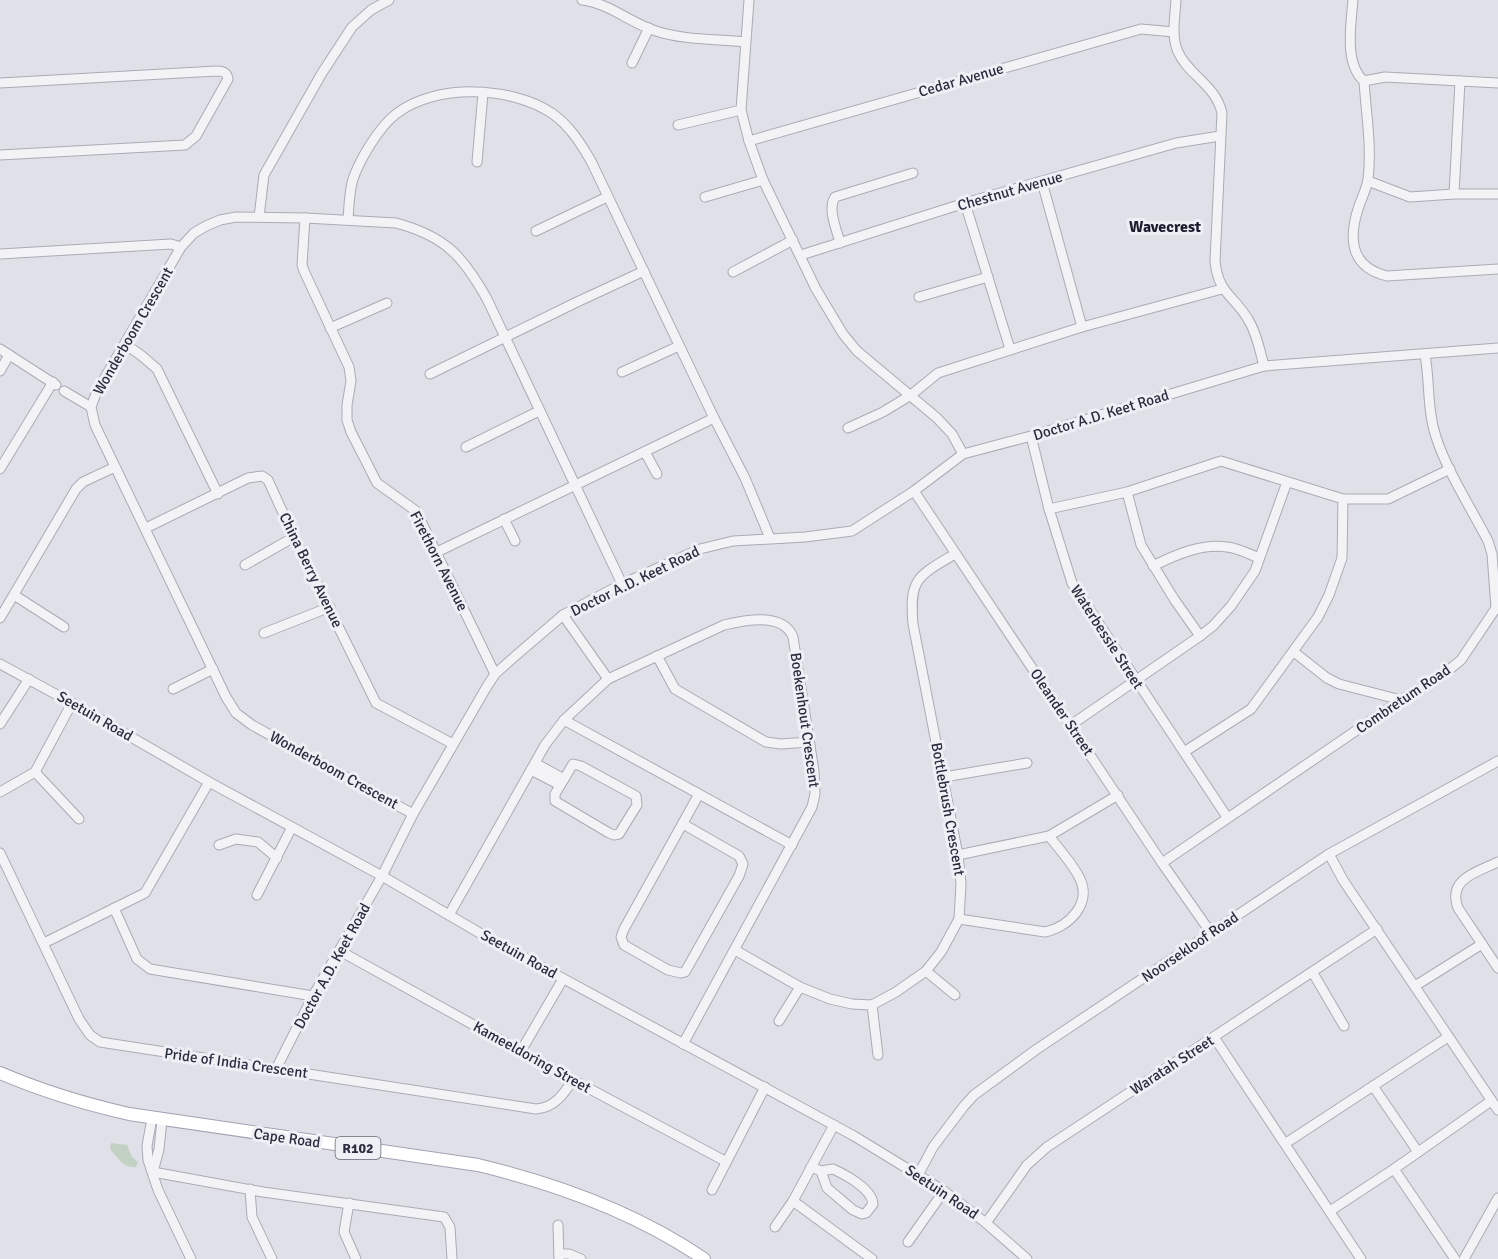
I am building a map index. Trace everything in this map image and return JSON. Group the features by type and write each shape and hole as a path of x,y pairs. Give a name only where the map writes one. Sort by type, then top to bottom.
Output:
{"main road":[{"name":"Cape Road","path":"0,1073 24,1084 89,1105 157,1119 499,1170 550,1185 623,1214 704,1259"}],"street":[{"path":"259,217 264,175 322,73 352,27 371,10 389,0"},
{"path":"582,0 608,8 649,28 670,34 745,42"},
{"path":"749,0 741,110 763,180 816,288 843,334 857,351 911,395 952,434 963,454"},
{"path":"1176,0 1174,32 1177,50 1184,62 1210,87 1218,100 1223,123 1220,136 1216,277 1222,289 1249,320 1264,366"},
{"path":"1353,0 1351,51 1357,75 1364,81 1369,147 1368,181 1353,228 1353,246 1357,257 1370,271 1387,276 1498,269"},
{"path":"632,63 649,28"},
{"name":"Cedar Avenue","path":"749,141 1141,28 1174,32"},
{"path":"0,83 217,70 227,74 227,83 196,136 185,145 0,154"},
{"path":"1364,81 1385,77 1498,83"},
{"path":"1454,194 1460,81"},
{"path":"477,162 483,93"},
{"path":"348,220 353,178 382,128 396,114 410,105 442,94 483,93 517,98 542,107 555,116 569,129 584,149 745,478 770,538"},
{"path":"678,125 741,110"},
{"name":"Chestnut Avenue","path":"801,255 965,203 1176,143 1220,136"},
{"path":"840,243 832,208 832,200 835,197 913,173"},
{"path":"705,197 763,180"},
{"path":"1368,181 1410,197 1498,194"},
{"path":"1042,182 1082,327"},
{"path":"536,231 608,197"},
{"path":"965,203 1010,349"},
{"name":"Wonderboom Crescent","path":"413,814 243,720 230,705 95,425 91,407 93,398 181,247 194,233 213,222 236,217 396,223 444,243 463,260 476,279 622,584"},
{"name":"Firethorn Avenue","path":"305,218 302,265 351,373 347,405 347,420 351,432 377,483 416,511 495,674"},
{"path":"733,272 794,240"},
{"path":"0,254 171,244 181,247"},
{"path":"429,374 644,271"},
{"path":"920,297 988,277"},
{"path":"848,428 883,412 911,395 938,373 1082,327 1222,289"},
{"path":"330,328 387,303"},
{"path":"125,344 157,369 218,494"},
{"path":"622,372 679,346"},
{"name":"Doctor A.D. Keet Road","path":"276,1069 314,996 382,876 413,814 495,674 563,615 622,584 700,549 733,541 805,537 852,531 963,454 1031,436 1264,366 1498,348"},
{"path":"0,349 91,407"},
{"path":"0,370 9,355"},
{"name":"Combretum Road","path":"1162,863 1227,817 1440,676 1461,660 1497,608 1493,564 1488,541 1436,438 1429,403 1425,355"},
{"path":"0,469 58,386"},
{"path":"466,447 539,411"},
{"path":"437,552 714,418"},
{"name":"Waterbessie Street","path":"1031,436 1072,583 1134,680 1227,817"},
{"path":"645,452 657,474"},
{"path":"1050,509 1127,492 1221,461 1342,499 1388,499 1450,469"},
{"path":"0,618 76,489 83,482 115,467"},
{"name":"China Berry Avenue","path":"146,528 248,478 258,476 265,478 272,485 294,537 376,703 453,744"},
{"path":"1071,725 1200,636 1213,626 1231,606 1255,571 1287,482"},
{"name":"Oleander Street","path":"914,490 1211,933"},
{"path":"1127,492 1141,545 1200,636"},
{"path":"1184,752 1251,709 1318,617 1342,558 1342,499"},
{"path":"504,519 515,541"},
{"path":"245,565 294,537"},
{"path":"1153,566 1174,555 1215,546 1229,547 1259,558"},
{"name":"Bottlebrush Crescent","path":"872,1005 896,993 926,971 959,919 961,884 958,855 913,624 912,608 916,581 923,573 955,554"},
{"path":"14,596 64,627"},
{"path":"264,633 330,607"},
{"path":"563,615 608,679"},
{"name":"Boekenhout Crescent","path":"449,915 545,745 564,720 608,679 724,625 743,620 768,620 781,624 794,637 814,771 815,794 812,807 683,1044"},
{"path":"1294,652 1327,678 1339,684 1401,700"},
{"path":"657,656 672,686 684,696 766,742 781,744 808,742"},
{"name":"Seetuin Road","path":"0,664 564,979 834,1125 944,1191 986,1222 1027,1259"},
{"path":"172,689 213,669"},
{"path":"0,724 29,679"},
{"path":"0,792 35,772 72,703"},
{"path":"564,720 792,845"},
{"name":"Noorsekloof Road","path":"918,1175 933,1147 974,1095 1037,1049 1329,854 1498,761"},
{"path":"578,764 633,794 637,805 622,831 614,835 556,803 554,798 562,782 571,765 578,764"},
{"path":"944,777 1027,764"},
{"path":"533,767 562,782"},
{"path":"35,772 79,819"},
{"path":"44,943 139,897 148,889 209,782"},
{"path":"683,824 739,856 743,864 715,920 685,972 681,973 672,972 624,945 621,937 699,794"},
{"path":"958,855 1049,836 1118,795"},
{"path":"257,895 292,827"},
{"path":"959,919 1045,932 1058,928 1074,917 1081,906 1081,883 1049,836"},
{"path":"224,840 258,842 277,858"},
{"name":"Pride of India Crescent","path":"0,853 79,1018 96,1040 536,1109 547,1107 558,1100 573,1080"},
{"path":"1329,854 1343,880 1498,1110"},
{"path":"1498,862 1462,878 1456,887 1456,903 1498,968"},
{"path":"114,908 137,959 150,969 314,996"},
{"name":"Waratah Street","path":"986,1222 1028,1165 1047,1147 1377,929"},
{"path":"1415,986 1482,944"},
{"path":"735,950 800,987 830,999 852,1004 872,1005 878,1055"},
{"name":"Kameeldoring Street","path":"340,951 725,1161"},
{"path":"926,971 955,995"},
{"path":"1313,973 1344,1026"},
{"path":"521,1051 564,979"},
{"path":"779,1021 800,987"},
{"path":"1214,1037 1361,1259"},
{"path":"1286,1143 1448,1037"},
{"path":"1373,1086 1419,1152"},
{"path":"712,1190 725,1161 765,1088"},
{"path":"1329,1211 1491,1101"},
{"path":"157,1119 159,1149 153,1172 158,1190 191,1259"},
{"path":"775,1227 794,1201 834,1125"},
{"path":"811,1167 821,1171 833,1168 868,1193 873,1201 866,1213 862,1214 853,1210 827,1188 821,1171"},
{"path":"1394,1169 1455,1259"},
{"path":"153,1172 250,1190 444,1217 450,1227 452,1259"},
{"path":"250,1190 252,1217 272,1259"},
{"path":"909,1242 944,1191"},
{"path":"1464,1259 1498,1198"},
{"path":"794,1201 872,1259"},
{"path":"349,1203 344,1232 356,1259"},
{"path":"558,1225 559,1256 569,1254 580,1259"}],"green space":[{"path":"111,1143 127,1145 132,1157 138,1162 136,1167 121,1162 110,1149"}],"district":[{"name":"Wavecrest","path":"1165,226"}]}
